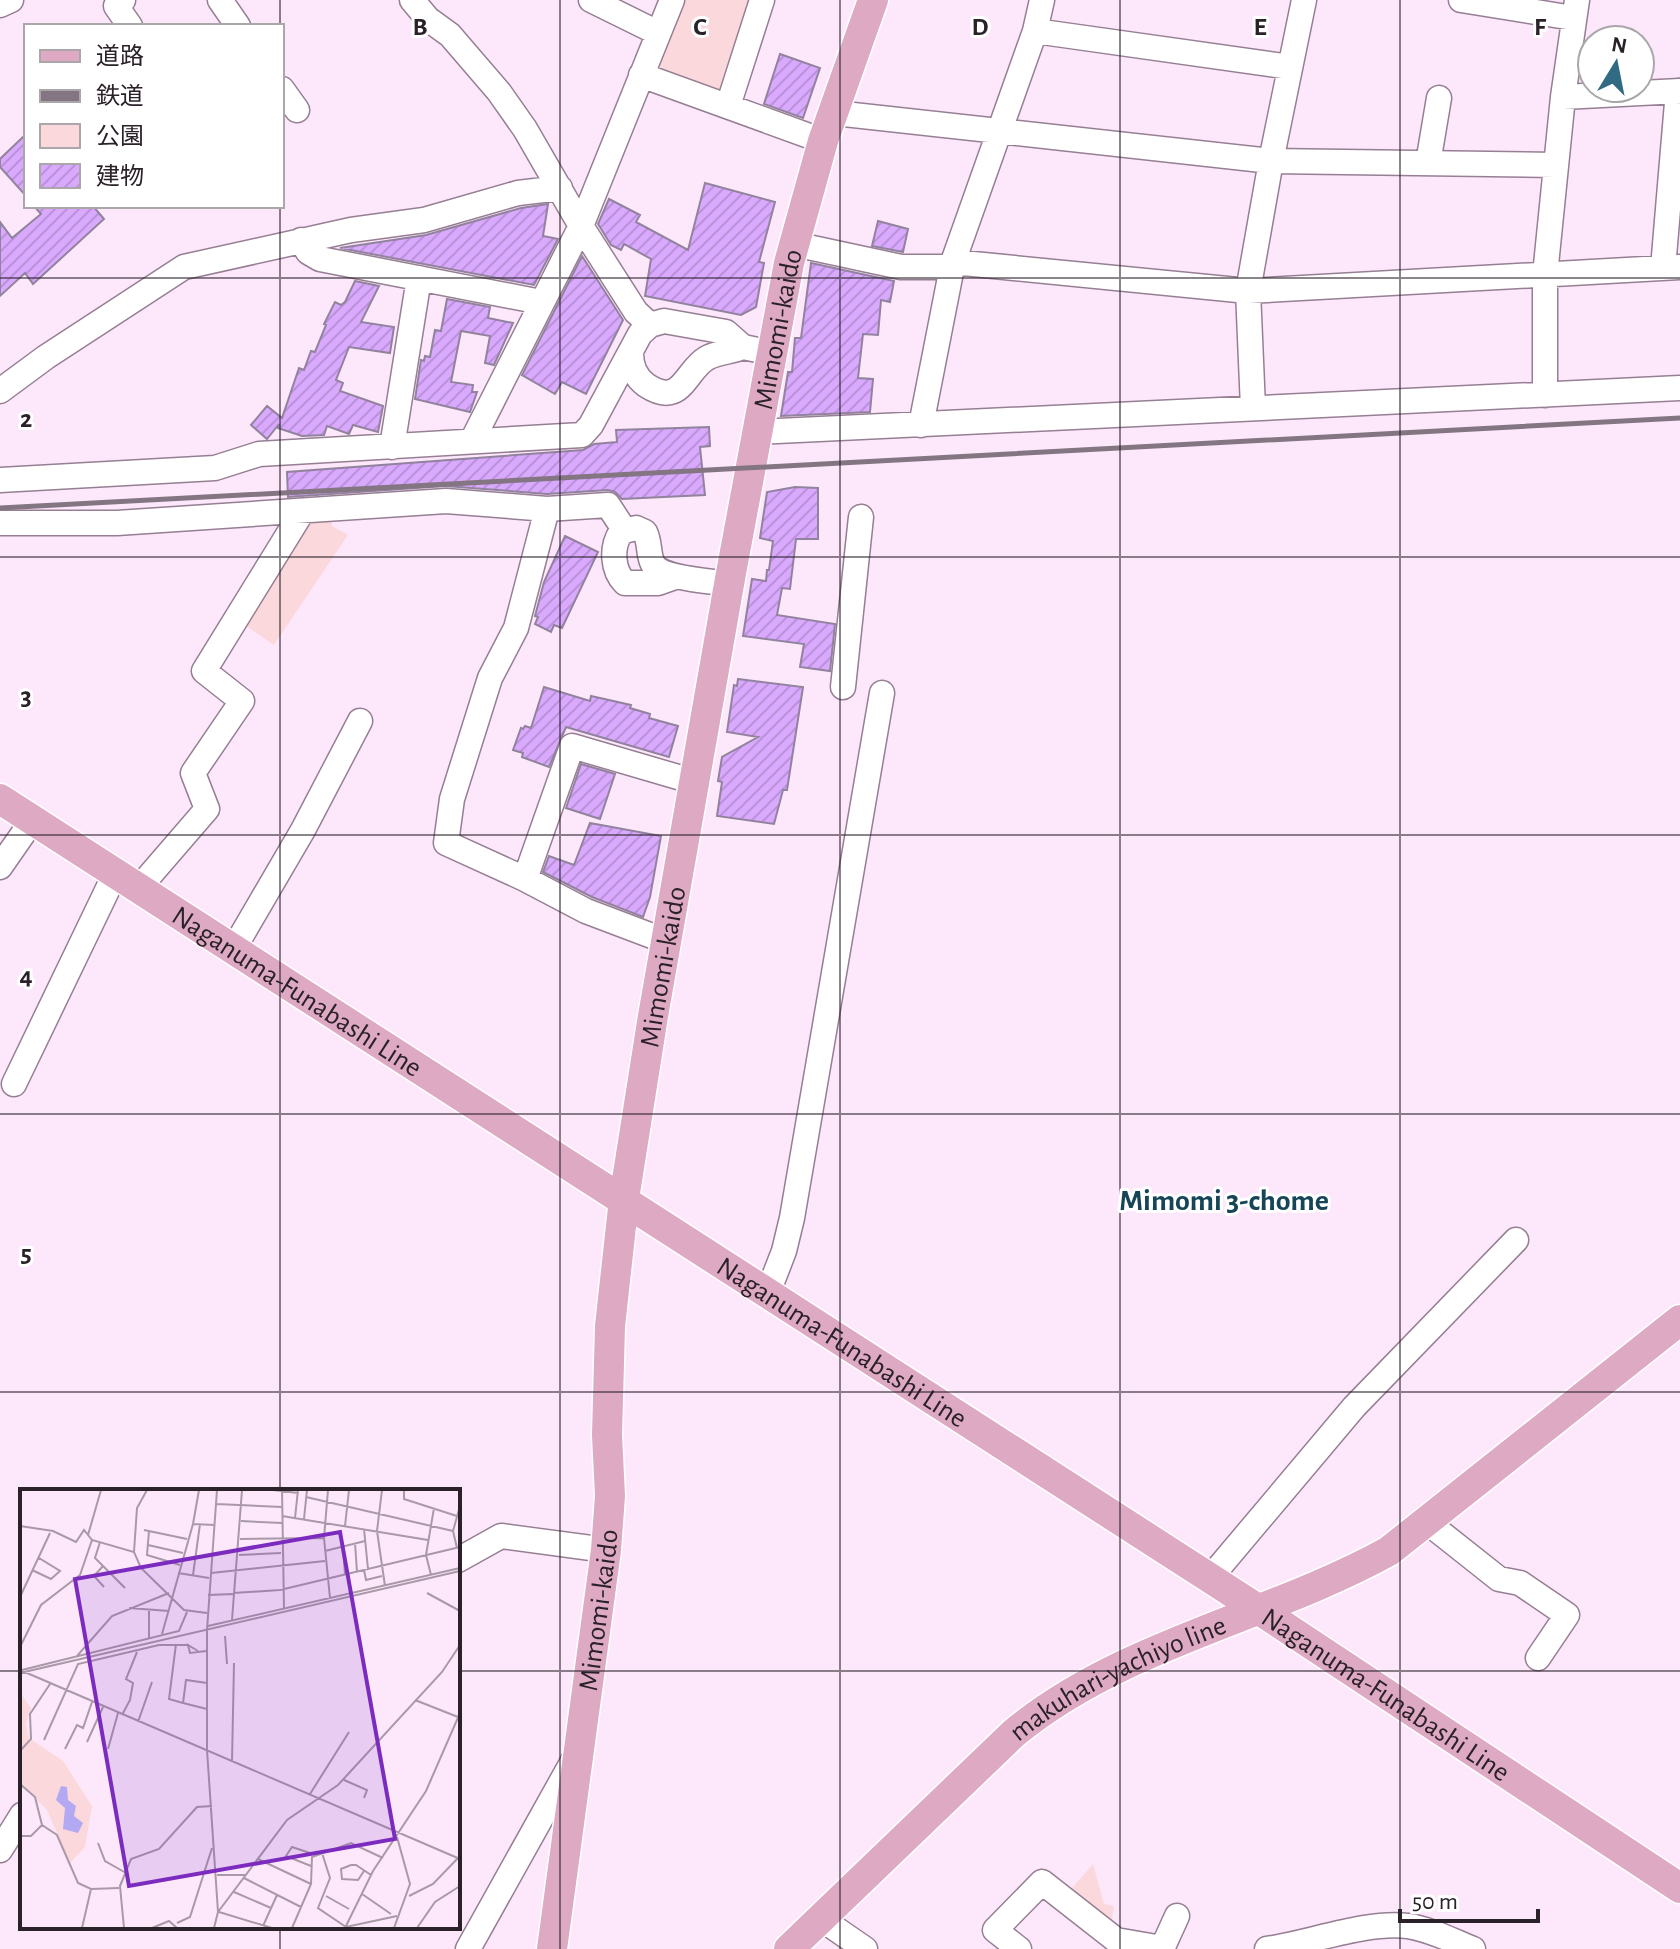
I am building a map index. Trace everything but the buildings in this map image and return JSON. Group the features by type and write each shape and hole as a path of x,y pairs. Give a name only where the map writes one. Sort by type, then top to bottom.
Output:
{"main road":[{"name":"Mimomi-kaido","path":"552,1949 606,1550 610,1496 607,1435 610,1326 624,1199 757,432 757,350 794,244 823,141 873,0"},
{"name":"Naganuma-Funabashi Line","path":"0,799 1258,1609 1680,1888"},
{"name":"makuhari-yachiyo line","path":"789,1949 1014,1733 1042,1710 1075,1689 1389,1551 1680,1320"}],"street":[{"path":"0,5 11,0"},
{"path":"123,0 116,6 129,24"},
{"path":"220,0 237,24"},
{"path":"412,0 428,19 450,35 499,92 525,129 581,226 636,312 650,325"},
{"path":"591,0 658,33"},
{"path":"472,441 581,226 672,0"},
{"path":"728,106 762,0"},
{"path":"921,425 952,264 1035,31 1042,0"},
{"path":"1253,408 1248,291 1304,0"},
{"path":"1461,0 1575,9 1545,275 1545,395"},
{"path":"1035,31 1290,67"},
{"path":"641,75 823,141"},
{"path":"794,244 901,267 952,264 1248,291 1671,267 1679,91 1563,97"},
{"path":"284,92 297,110"},
{"path":"1428,163 1439,98"},
{"path":"835,113 1271,161 1556,165"},
{"path":"0,391 46,357 184,267 360,228 424,220 509,195 560,188"},
{"path":"301,240 308,252 320,259 541,302"},
{"path":"392,447 419,278"},
{"path":"0,480 215,468 259,454 582,435 591,425 640,334 650,325 664,321 726,332 757,350"},
{"path":"631,353 631,365 637,377 658,391 668,392 686,383 701,362 710,356 757,350"},
{"path":"757,432 1680,388"},
{"path":"0,523 117,523 446,501 547,509 608,505 625,531"},
{"path":"547,509 516,628 490,678 452,799 446,843 586,911 668,942"},
{"path":"14,1084 126,882 207,809 193,773 242,701 204,671 302,512"},
{"path":"843,687 861,517"},
{"path":"675,577 658,583 625,583 614,565 618,537 636,528 645,532 658,571 675,577 729,584"},
{"path":"767,1295 784,1251 792,1218 882,693"},
{"path":"233,950 303,830 360,721"},
{"path":"525,879 572,746 695,782"},
{"path":"0,867 32,821"},
{"path":"1210,1578 1354,1407 1516,1240"},
{"path":"1427,1522 1499,1579 1520,1583 1567,1615 1538,1658"},
{"path":"460,1559 501,1536 606,1550"},
{"path":"468,1949 579,1750"},
{"path":"0,1850 20,1818"},
{"path":"1019,1949 995,1930 1042,1882 1116,1940 1162,1949 1177,1916"},
{"path":"820,1918 865,1949"},
{"path":"1267,1949 1348,1930 1408,1926 1473,1949"}],"green space":[{"path":"684,0 755,0 725,93 655,69"},
{"path":"330,514 332,526 348,535 274,645 240,622 305,516"},
{"path":"1093,1864 1104,1904 1114,1906 1110,1930 1066,1895"}],"railway":[{"path":"0,508 1680,418"}],"district":[{"name":"Mimomi 3-chome","path":"1224,1200"}]}
